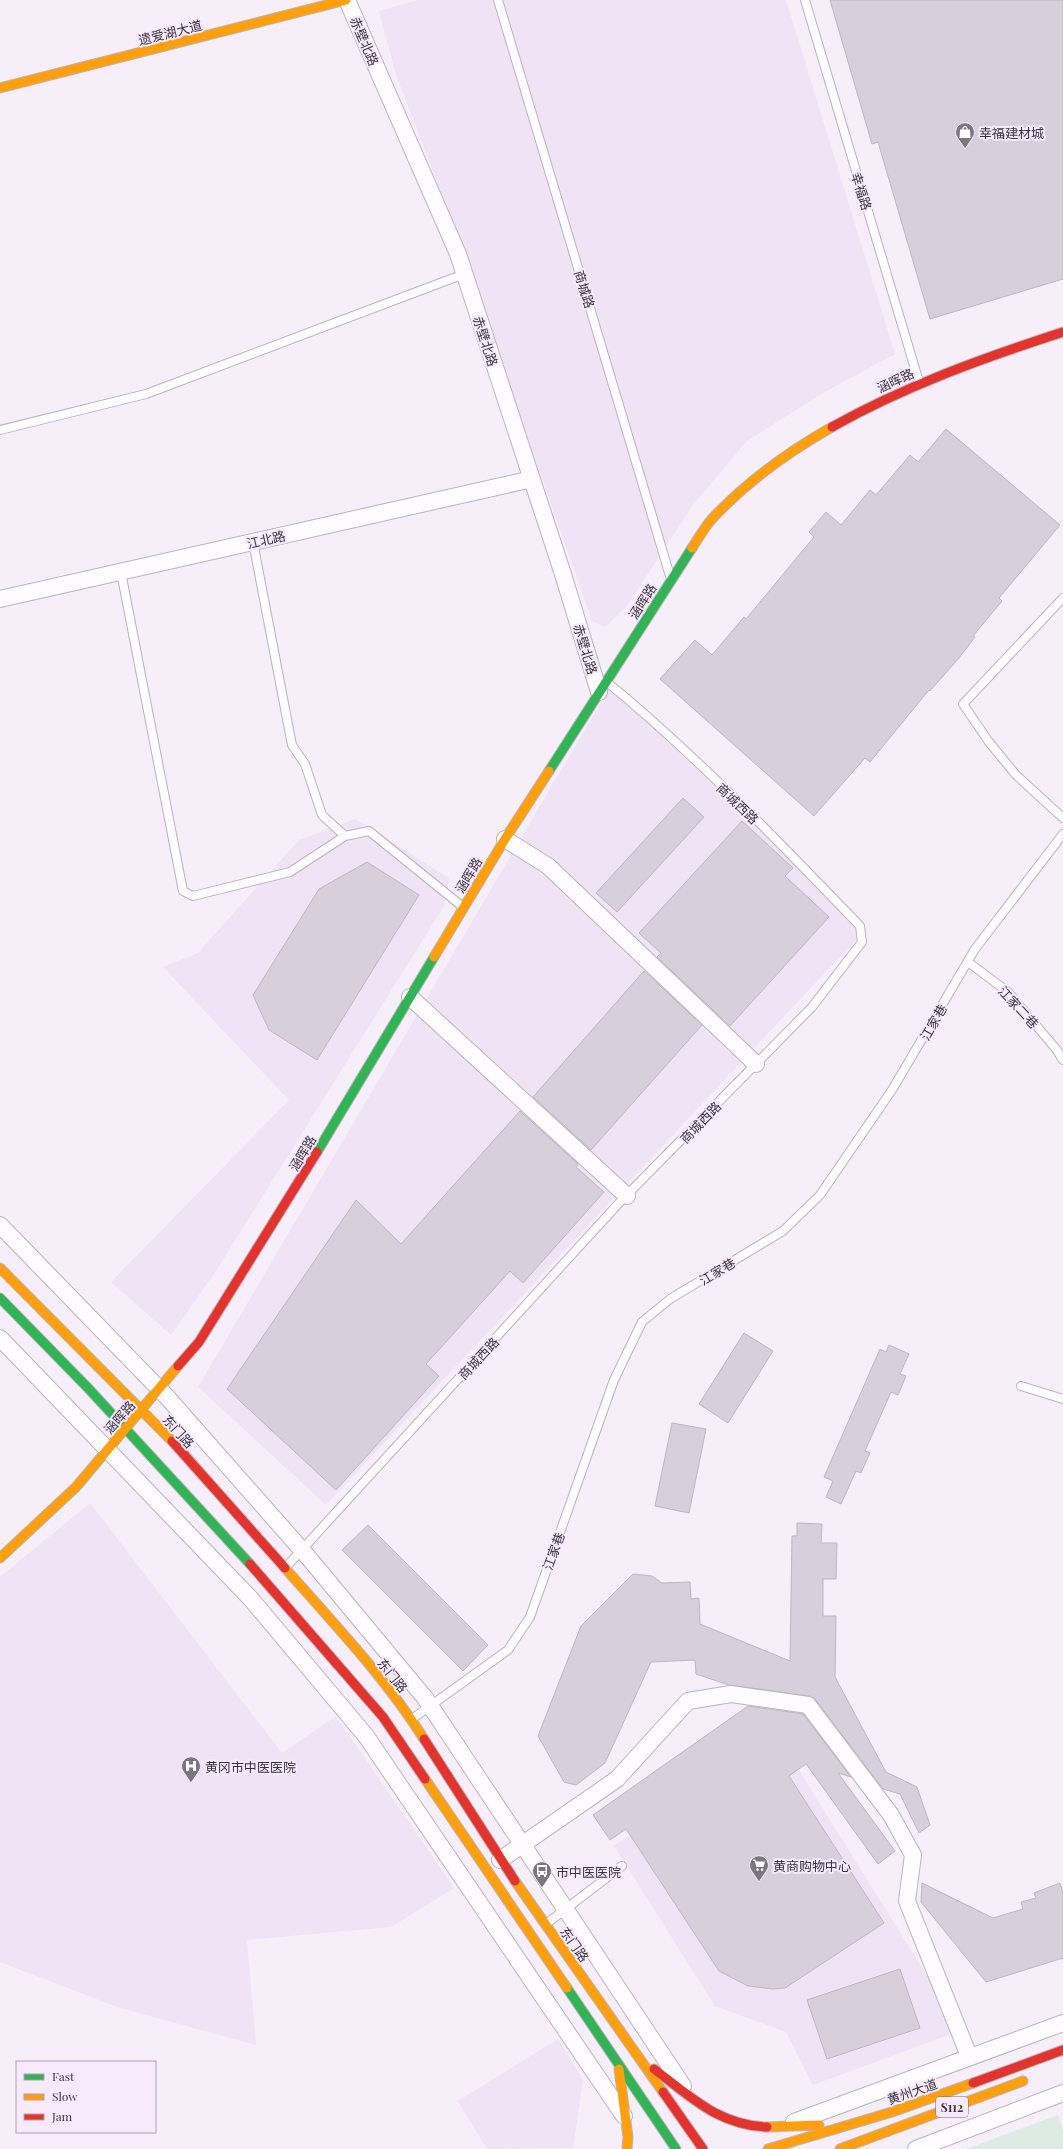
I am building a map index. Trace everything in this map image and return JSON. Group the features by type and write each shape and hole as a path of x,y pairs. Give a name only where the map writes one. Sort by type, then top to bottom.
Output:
{"main road":[{"name":"遗爱湖大道","path":"0,88 347,0"},
{"name":"涵晖路","path":"0,1558 76,1487 199,1342 236,1285 504,839 603,687 671,578 710,521 745,488 785,456 840,422 919,383 980,358 1063,332"},
{"name":"东门路","path":"0,1268 142,1410 346,1637 411,1719 500,1860 703,2149"},
{"path":"0,1298 126,1429 264,1579 383,1717 676,2149"},
{"name":"黄州大道","path":"768,2149 892,2112 1063,2050"},
{"path":"637,2056 689,2096 728,2120 746,2124 781,2126 853,2123"},
{"path":"619,2066 628,2137 627,2149"},
{"name":"S112","path":"840,2149 854,2146 1034,2077"}],"street":[{"name":"赤壁北路","path":"347,0 458,254 532,479 603,687"},
{"name":"江北路","path":"0,600 532,479"},
{"path":"504,839 548,866 756,1064"},
{"path":"410,996 627,1196"},
{"path":"0,1225 160,1389 302,1550 430,1705 689,2096"},
{"path":"0,1338 107,1451 251,1599 366,1736 626,2118"},
{"path":"500,1860 617,1779 688,1701 731,1694 808,1705 891,1814 913,1855 907,1901 968,2056"},
{"path":"781,2126 968,2056 1063,2023"},
{"path":"916,2149 1063,2093"}],"lane":[{"name":"商城路","path":"498,0 671,578"},
{"name":"幸福路","path":"805,0 919,383"},
{"path":"0,430 146,394 464,274"},
{"path":"252,542 292,745 305,764 322,815 345,836"},
{"path":"121,572 184,891 193,896 290,872 345,836 369,831 464,907"},
{"path":"1063,598 962,704 989,742 1016,775 1063,818"},
{"name":"商城西路","path":"284,1569 627,1196 812,1007 862,942 860,926 787,851 646,713 603,687"},
{"name":"江家巷","path":"411,1719 508,1650 530,1617 614,1380 642,1322 670,1299 783,1231 820,1195 892,1090 975,949 1063,834"},
{"name":"江家二巷","path":"968,962 1008,992 1056,1049 1063,1060"},
{"path":"1021,1386 1063,1399"},
{"path":"545,1925 622,1866"}],"shaded area":[{"path":"418,0 786,0 895,354 823,393 747,441 693,505 627,606 605,627 592,621 450,215 396,75 379,11"},
{"path":"610,687 866,929 326,1505 198,1387"},
{"path":"355,819 449,878 444,906 214,1274 171,1335 111,1282 289,1100 163,967 198,953 299,840"},
{"name":"黄冈市中医医院","path":"90,1503 282,1753 336,1716 454,1888 391,1927 247,1940 256,2045 117,2007 0,1962 0,1577"},
{"path":"767,1741 784,1746 947,2008 954,2033 813,2085 786,2032 715,2006 614,1846"},
{"path":"558,2039 583,2080 573,2148 487,2149 458,2101"},
{"path":"1058,2115 1063,2130 1063,2149 966,2149"}],"building":[{"name":"幸福建材城","path":"830,0 1063,0 1063,279 930,319 878,142 872,144"},
{"path":"946,429 1060,525 999,598 1002,601 973,636 975,637 959,658 930,691 929,690 870,762 865,758 814,816 660,679 695,640 712,655 744,617 746,619 814,537 809,532 826,512 841,525 870,490 876,495 910,455 918,462"},
{"path":"683,798 704,817 617,912 596,893"},
{"path":"742,821 793,868 785,876 829,917 730,1026 657,957 661,953 639,933"},
{"path":"367,862 419,895 317,1060 269,1030 253,995 319,889"},
{"path":"644,971 702,1025 591,1150 533,1097"},
{"path":"520,1111 578,1164 576,1167 604,1192 523,1283 510,1271 426,1364 439,1376 336,1490 227,1389 356,1200 401,1244"},
{"path":"744,1333 773,1351 728,1423 699,1404"},
{"path":"889,1345 909,1354 900,1374 906,1376 898,1395 891,1392 865,1451 870,1453 861,1473 856,1471 841,1504 826,1497 833,1481 824,1477 880,1349 886,1352"},
{"path":"672,1423 706,1429 689,1513 655,1506"},
{"path":"797,1523 822,1524 821,1543 837,1543 836,1579 823,1579 823,1616 836,1616 835,1677 886,1772 917,1787 930,1825 919,1833 900,1794 883,1789 815,1699 809,1696 729,1685 696,1674 695,1660 651,1662 605,1763 576,1785 564,1782 538,1736 581,1626 633,1574 652,1576 662,1583 690,1582 691,1599 699,1598 700,1624 790,1661 792,1536 797,1536"},
{"path":"368,1525 488,1645 463,1671 342,1550"},
{"name":"黄商购物中心","path":"748,1706 803,1714 851,1777 838,1773 895,1851 878,1864 806,1764 789,1776 884,1923 785,1988 773,1989 748,1986 719,1971 626,1829 610,1840 593,1815"},
{"path":"922,1883 993,1918 1023,1909 1021,1902 1036,1898 1034,1893 1060,1883 1063,1893 1063,1958 986,1982 921,1902"},
{"path":"900,1969 920,2028 827,2059 807,2000"}],"traffic: fast":[{"path":"549,771 692,548"},
{"path":"317,1152 434,957"},
{"path":"0,1298 88,1388 250,1564"},
{"path":"567,1988 676,2149"}],"traffic: slow":[{"path":"0,88 346,0"},
{"path":"692,548 711,520 738,493 783,458 832,427"},
{"path":"434,957 505,839 549,771"},
{"path":"0,1268 172,1441"},
{"path":"0,1558 76,1487 178,1366"},
{"path":"285,1568 376,1672 409,1716 424,1739"},
{"path":"425,1779 567,1988"},
{"path":"515,1881 663,2092"},
{"path":"619,2069 628,2137 627,2149"},
{"path":"840,2149 1023,2081"},
{"path":"768,2149 892,2112 973,2083"},
{"path":"767,2127 819,2125"}],"traffic: jam":[{"path":"832,427 860,412 945,374 1003,352 1063,332"},
{"path":"178,1366 199,1342 317,1152"},
{"path":"172,1441 285,1568"},
{"path":"250,1564 383,1717 425,1779"},
{"path":"424,1739 515,1881"},
{"path":"973,2083 1063,2050"},
{"path":"654,2069 693,2099 719,2115 734,2121 767,2127"},
{"path":"663,2092 703,2149"}],"place":[{"name":"幸福建材城","path":"965,149"},
{"name":"黄冈市中医医院","path":"191,1783"},
{"name":"黄商购物中心","path":"759,1882"},
{"name":"市中医医院","path":"542,1888"}]}
